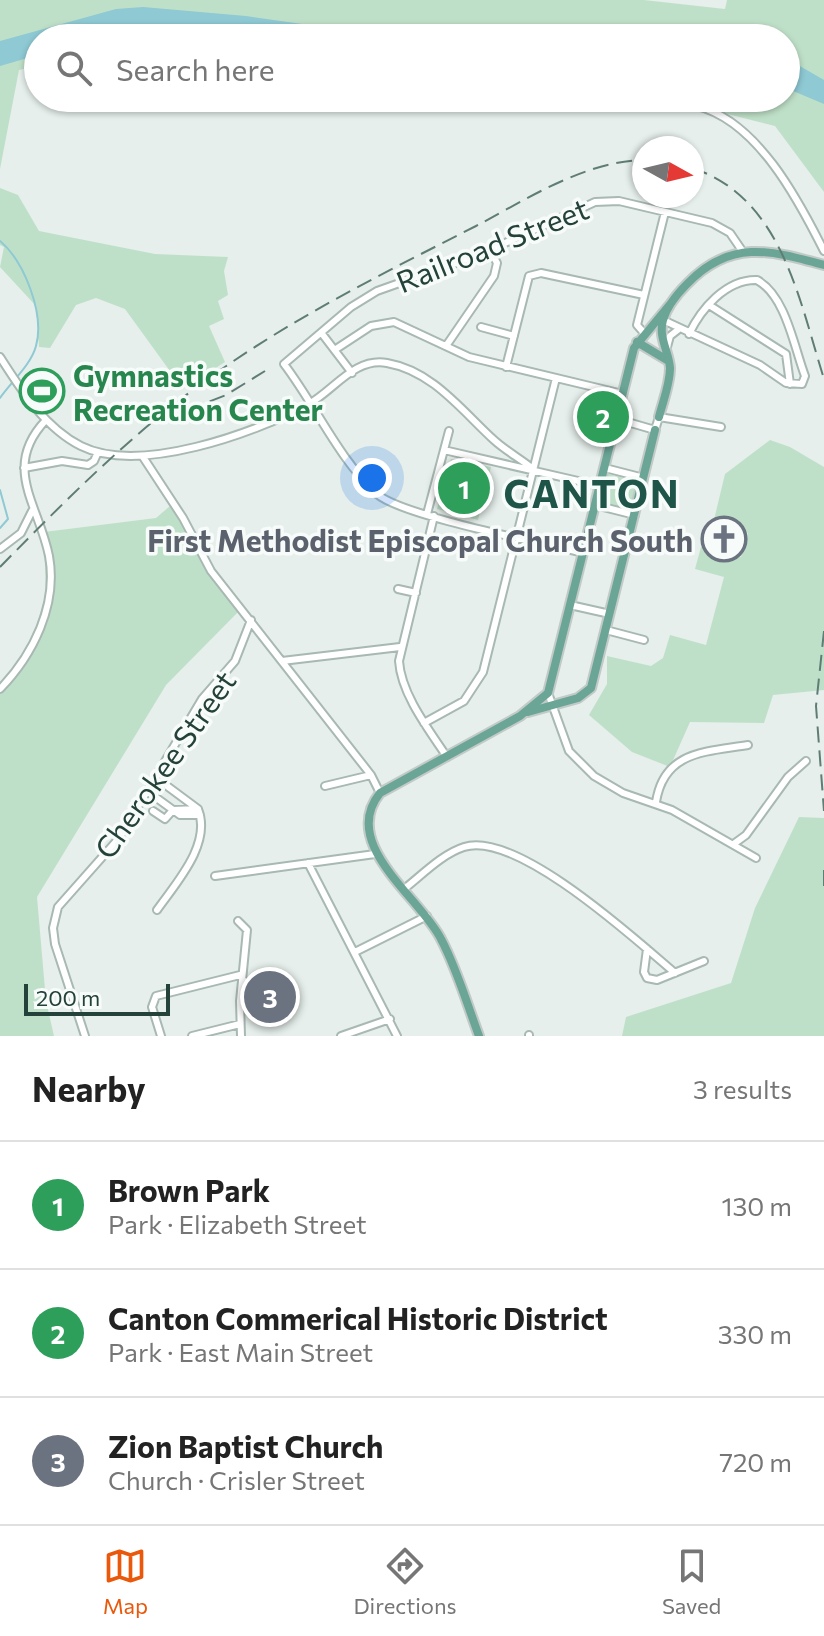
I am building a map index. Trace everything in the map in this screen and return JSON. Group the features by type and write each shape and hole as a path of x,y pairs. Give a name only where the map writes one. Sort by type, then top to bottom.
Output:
{"main road":[{"path":"479,1036 443,942 427,916 375,854 369,826 373,804 380,793 526,712 548,693 623,394 637,342 644,333 708,266 743,252 774,251 824,265"},
{"path":"659,417 669,378 663,320 672,302"},
{"path":"637,342 667,357"},
{"path":"526,712 555,706 587,693 606,630 655,430"}],"street":[{"path":"714,112 725,116 748,134 767,157 824,251"},
{"name":"Railroad Street","path":"311,403 284,364 323,335 351,307 377,291 490,250 595,202 613,200 721,227 733,237 743,252"},
{"path":"644,333 637,325 665,212"},
{"path":"446,346 494,276 497,263 490,250"},
{"path":"506,367 525,282 534,273 644,295"},
{"path":"663,320 689,334 760,365 790,384 802,384 805,376 781,311 762,284 740,282 709,305 689,334"},
{"path":"709,305 786,354 790,384"},
{"path":"336,349 371,326 388,322 506,367 623,394"},
{"path":"481,327 514,336"},
{"path":"667,357 670,336 679,329"},
{"path":"323,335 352,373"},
{"path":"0,357 46,420 82,447 115,457 143,457 213,442 311,403 352,373 374,362 420,374 497,443 533,469"},
{"path":"424,723 464,701 477,685 491,645 507,568 556,378"},
{"path":"311,403 354,469 391,504 584,553"},
{"path":"617,419 655,430 659,417 721,427"},
{"path":"0,689 34,647 49,596 49,558 32,511 24,468 30,441 46,420"},
{"path":"447,757 424,723 400,673 400,647 416,593 449,431"},
{"path":"444,450 600,486"},
{"path":"24,468 62,461 88,465 98,452"},
{"path":"143,457 183,518 211,571 371,775 380,793"},
{"path":"605,468 644,478"},
{"path":"595,505 635,515"},
{"path":"0,549 21,533 32,511"},
{"path":"398,589 416,593"},
{"path":"570,605 610,614"},
{"name":"Cherokee Street","path":"85,1036 60,964 53,928 58,907 120,837 202,699 235,661 251,620"},
{"path":"606,630 644,640"},
{"path":"282,661 400,647"},
{"path":"548,693 555,706 564,743 577,761 615,788 656,802 718,838 735,843 756,858"},
{"path":"656,802 668,769 682,759 748,745"},
{"path":"735,843 746,835 788,777 806,761"},
{"path":"325,786 371,775"},
{"path":"167,786 199,812"},
{"path":"147,791 173,810 199,812"},
{"path":"153,811 165,819 173,810"},
{"path":"157,910 191,862 199,812"},
{"path":"404,889 444,858 465,847 485,844 513,853 548,871 675,973"},
{"path":"215,876 375,854"},
{"path":"308,863 397,1036"},
{"path":"355,952 427,916"},
{"path":"238,921 247,930 241,1036"},
{"path":"647,949 644,972 647,978 657,980 704,961"},
{"path":"161,1036 152,1007 156,996 240,975 244,981"},
{"path":"341,1036 390,1019"},
{"path":"192,1036 240,1024"}],"green space":[{"path":"0,0 644,0 725,9 727,0 824,0 824,192 775,126 720,112 800,112 800,24 24,24 24,69 19,70 0,169"},
{"path":"0,188 18,195 39,231 155,254 228,257 224,271 228,295 218,301 224,319 209,326 225,362 183,389 125,309 96,298 76,305 50,348 39,347 36,306 0,267 4,247 0,245"},
{"path":"770,440 790,447 824,467 824,690 773,695 764,723 690,722 670,767 632,752 589,715 607,684 607,656 651,666 663,658 670,635 706,645 724,577 695,569 701,547 741,557 748,533 713,524 725,474"},
{"path":"451,459 491,467 478,520 437,509"},
{"path":"608,474 640,482 632,511 600,503"},
{"path":"170,506 242,608 166,685 37,897 46,1001 54,1036 0,1036 0,683 27,656 46,594 44,532 156,518"},
{"path":"799,817 824,818 824,1036 622,1036 626,1017 731,983 755,908"}],"water":[{"path":"143,7 303,24 62,24 116,9"},
{"path":"24,34 24,59 0,66 0,41"},
{"path":"800,66 824,80 824,104 800,94"}],"waterway":[{"path":"0,241 24,275 38,319 36,346 30,360 0,398"},
{"path":"0,490 8,519 0,528"}],"railway":[{"path":"0,567 145,428 197,387 264,341 368,281 557,183 600,167 632,161"},
{"path":"704,174 722,182 747,202 767,227 795,285 824,379"},
{"path":"165,419 226,395 265,371"},
{"path":"824,631 816,706 824,811"},
{"path":"824,870 824,892"}],"place":[{"name":"Gymnastics Recreation Center","path":"42,391"},
{"name":"Canton Commerical Historic District","path":"603,417"},
{"name":"Brown Park","path":"464,488"},
{"name":"First Methodist Episcopal Church South","path":"724,539"},
{"name":"Zion Baptist Church","path":"270,997"}],"district":[{"name":"CANTON","path":"592,492"}]}
